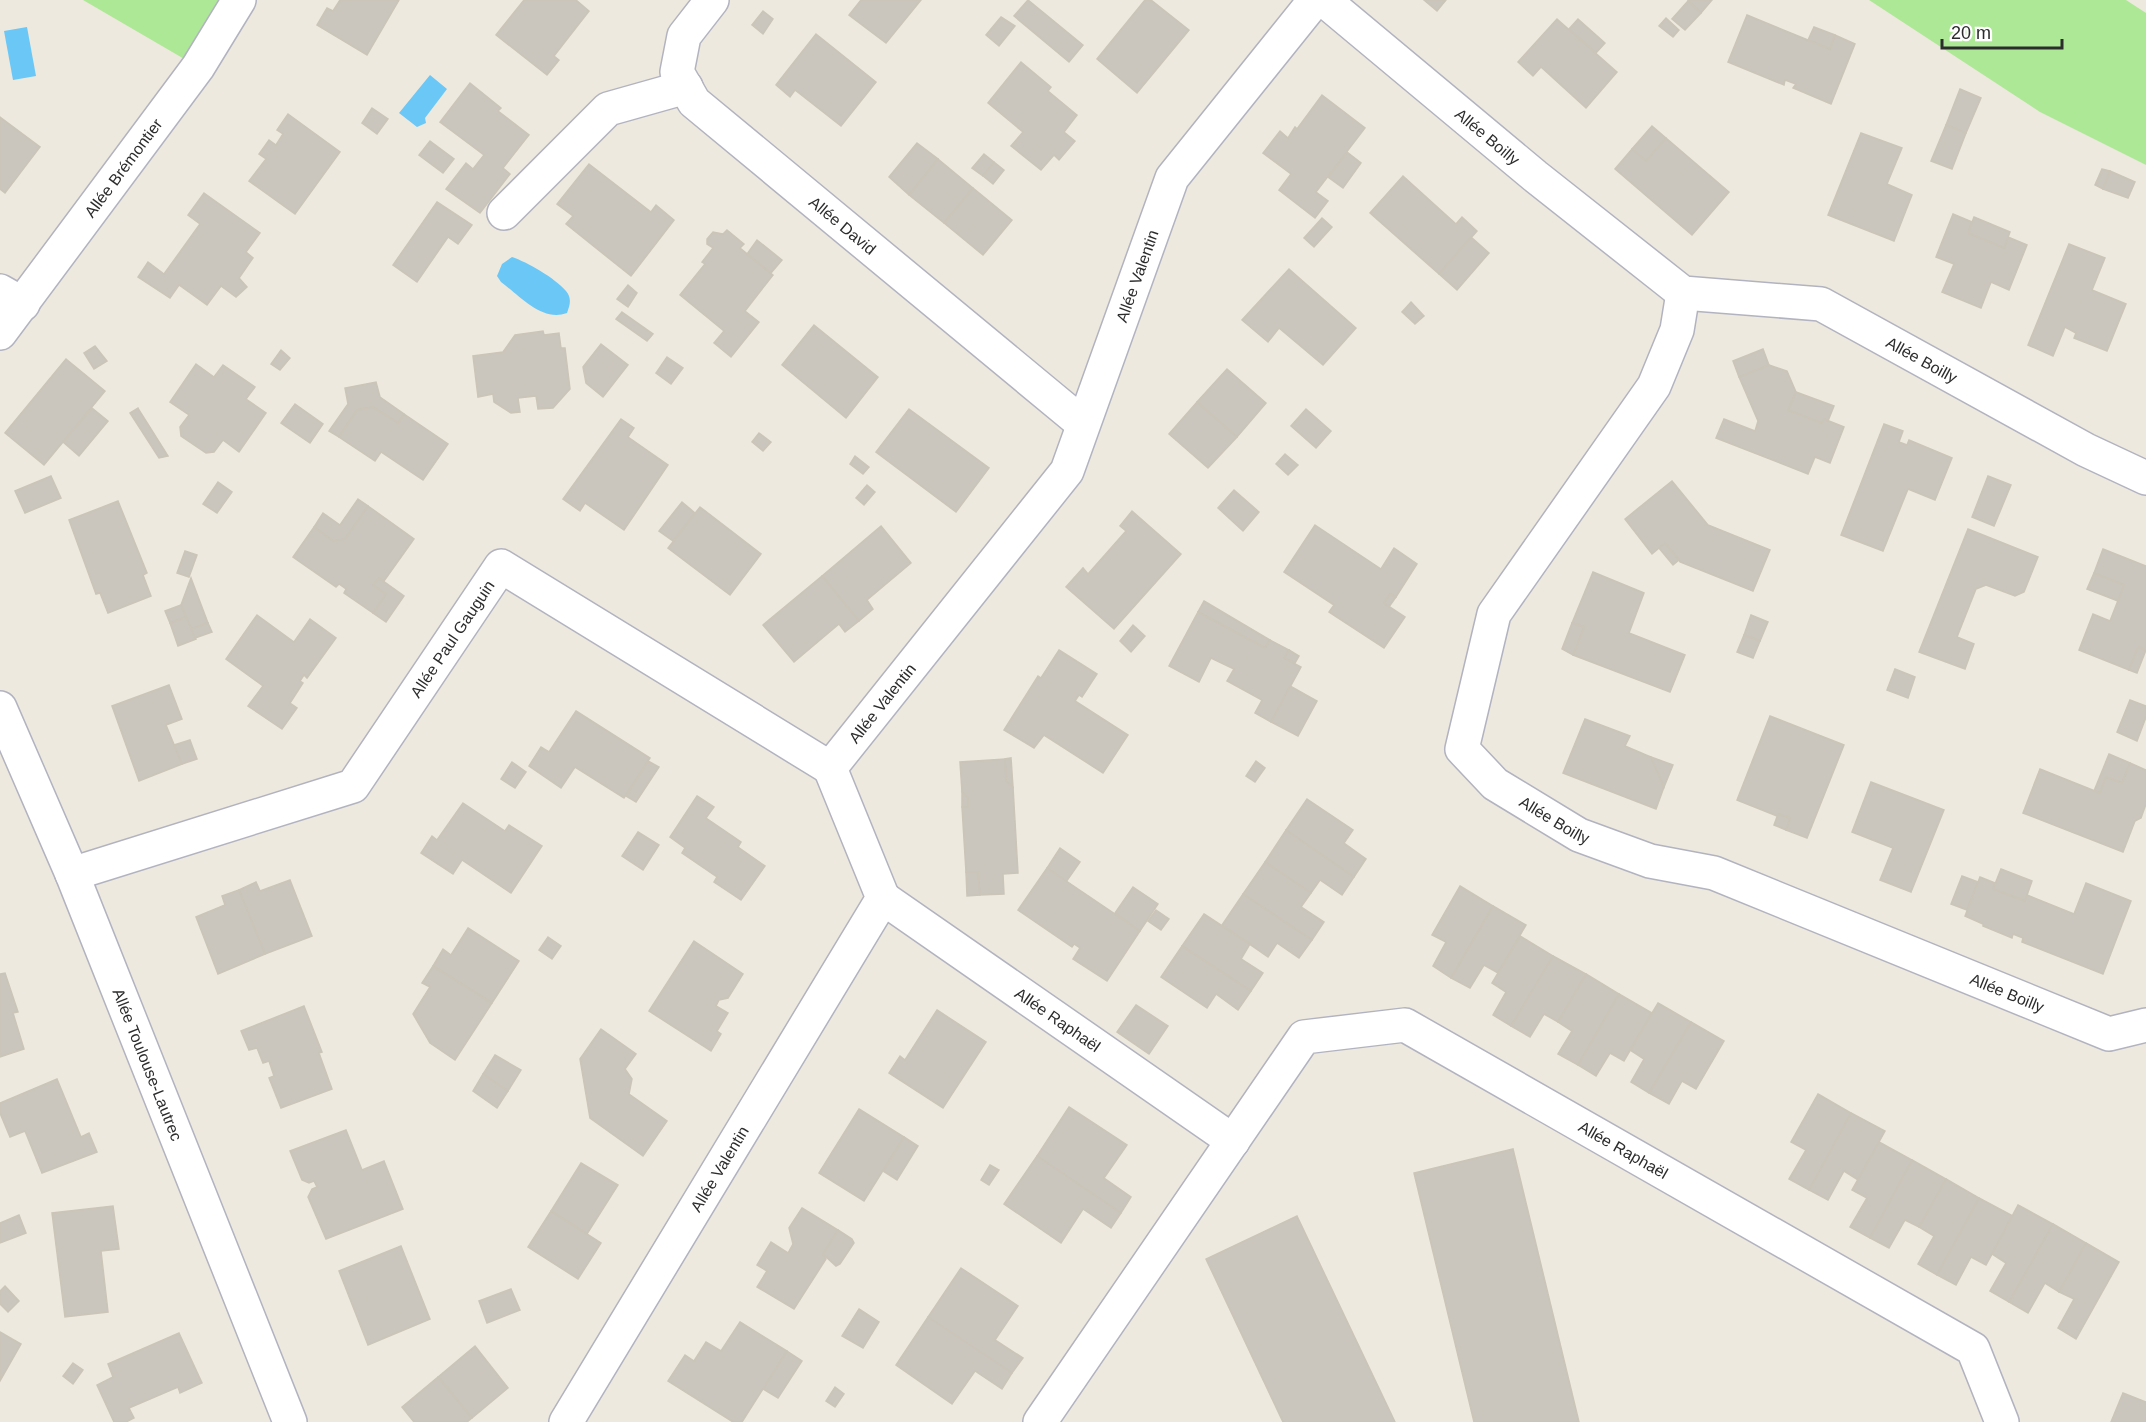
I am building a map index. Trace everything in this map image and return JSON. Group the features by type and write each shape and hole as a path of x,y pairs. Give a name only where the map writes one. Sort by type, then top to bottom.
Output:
{"street":[{"name":"Allée Brémontier","path":"0,333 12,298 198,67 239,0"},
{"name":"Allée David","path":"712,0 684,36 677,72 694,102 1083,424"},
{"name":"Allée Valentin","path":"830,768 1066,471 1172,178 1315,0"},
{"name":"Allée Boilly","path":"1324,0 1534,176 1683,293 1821,304 2086,450 2146,478"},
{"path":"504,213 608,109 686,87"},
{"name":"Allée Boilly","path":"1683,293 1677,330 1654,386 1494,614 1462,749 1495,784 1579,835 1650,861 1714,873 2109,1034 2146,1025"},
{"name":"Allée Paul Gauguin","path":"72,874 353,786 501,566 830,768"},
{"name":"Allée Toulouse-Lautrec","path":"0,708 72,874 290,1422"},
{"path":"830,768 884,898"},
{"name":"Allée Valentin","path":"566,1422 884,898"},
{"name":"Allée Raphaël","path":"884,898 1233,1141"},
{"name":"Allée Raphaël","path":"1040,1422 1305,1037 1405,1025 1973,1348 2002,1422"}],"green space":[{"path":"83,0 239,0 198,67"},
{"path":"1869,0 2126,0 2146,13 2146,165 2040,112"}],"water":[{"path":"27,27 36,76 13,80 4,31"},
{"path":"430,75 447,89 425,118 426,123 417,127 399,113"},
{"path":"512,257 540,271 561,286 570,299 567,313 558,315 540,311 501,282 497,276 502,264"}],"building":[{"path":"340,0 399,0 367,55 317,25 327,8 333,11"},
{"path":"524,0 576,0 589,11 554,56 559,60 547,75 496,35"},
{"path":"861,0 921,0 886,43 849,15"},
{"path":"1028,0 1083,45 1069,62 1014,16"},
{"path":"1145,0 1151,0 1189,30 1137,93 1097,59"},
{"path":"1424,0 1446,0 1437,11"},
{"path":"1688,0 1712,0 1701,13"},
{"path":"1688,1 1701,13 1685,30 1672,19"},
{"path":"763,11 773,19 763,34 752,25"},
{"path":"1747,15 1830,49 1835,35 1855,44 1831,104 1793,88 1796,84 1785,80 1784,85 1728,62"},
{"path":"1001,17 1015,26 999,46 986,35"},
{"path":"1666,18 1679,30 1673,37 1659,26"},
{"path":"1557,19 1617,72 1586,108 1541,67 1533,76 1518,62"},
{"path":"1578,19 1605,43 1596,53 1569,29"},
{"path":"1814,27 1835,35 1830,49 1808,40"},
{"path":"816,34 876,82 841,126 795,90 790,97 776,85"},
{"path":"1021,62 1051,87 1048,91 1077,115 1064,132 1075,141 1059,160 1054,155 1041,170 1011,146 1023,132 988,103"},
{"path":"470,83 501,108 498,111 529,135 503,168 510,174 480,213 446,189 466,163 473,169 484,155 440,122"},
{"path":"1960,89 1981,98 1966,133 1946,125"},
{"path":"1322,95 1365,128 1316,192 1328,201 1315,218 1279,190 1291,174 1263,153 1280,131 1288,138"},
{"path":"372,108 388,119 377,134 362,123"},
{"path":"288,114 340,152 295,214 249,181 266,159 259,154 269,140 276,145 283,134 277,130"},
{"path":"0,117 40,147 5,193 0,189"},
{"path":"1946,125 1966,133 1952,169 1931,161"},
{"path":"1652,126 1666,138 1646,161 1632,149"},
{"path":"1861,133 1902,148 1887,184 1912,195 1894,241 1828,215"},
{"path":"1666,138 1729,192 1692,235 1615,169 1632,149 1646,161"},
{"path":"430,141 454,159 443,173 419,155"},
{"path":"917,143 938,159 909,195 889,177"},
{"path":"1347,152 1361,163 1343,188 1328,177"},
{"path":"984,154 994,162 983,176 972,168"},
{"path":"938,159 973,188 944,223 909,195"},
{"path":"994,162 1004,170 993,184 983,176"},
{"path":"589,164 651,212 656,205 674,220 631,276 566,224 573,216 557,204"},
{"path":"2102,169 2110,171 2103,189 2095,185"},
{"path":"2110,171 2135,182 2128,198 2103,189"},
{"path":"1403,176 1456,224 1462,217 1477,231 1439,274 1370,213"},
{"path":"973,188 1012,220 983,255 944,223"},
{"path":"204,193 260,233 246,252 253,258 239,278 247,287 236,297 221,286 207,305 179,285 170,298 138,277 148,262 164,274 200,224 188,215"},
{"path":"437,202 472,225 458,244 448,237 417,282 393,265"},
{"path":"1953,214 1972,222 1968,233 2004,248 2008,237 2027,245 2009,290 1991,282 1981,308 1942,292 1954,264 1936,257"},
{"path":"1974,217 2010,232 2004,248 1968,233"},
{"path":"1322,218 1332,227 1314,247 1304,238"},
{"path":"727,230 744,244 740,248 773,275 745,311 759,322 731,357 714,343 724,331 680,295 705,264 702,262 713,248 707,244 707,239 713,232 723,234"},
{"path":"1471,237 1489,253 1457,290 1439,274"},
{"path":"757,240 782,260 771,273 747,254"},
{"path":"2069,244 2105,258 2092,290 2126,304 2107,351 2074,338 2076,333 2065,327 2053,356 2028,345"},
{"path":"1289,269 1356,328 1323,365 1279,328 1268,342 1242,320"},
{"path":"628,285 637,293 628,307 617,299"},
{"path":"1411,302 1424,316 1415,324 1402,312"},
{"path":"622,312 653,334 647,341 616,319"},
{"path":"814,325 878,377 846,418 782,365"},
{"path":"543,331 544,335 559,333 561,348 565,348 570,389 553,408 538,409 536,396 518,398 520,412 511,413 494,402 493,394 478,397 473,356 503,352 515,335"},
{"path":"601,344 628,365 603,397 586,383 583,367"},
{"path":"95,346 107,361 94,369 84,353"},
{"path":"1763,349 1769,365 1739,377 1733,361"},
{"path":"281,350 290,358 280,370 271,364"},
{"path":"667,357 683,368 671,384 656,373"},
{"path":"66,359 105,391 44,465 5,433"},
{"path":"196,364 214,377 223,365 255,387 246,399 266,413 239,452 223,440 214,452 206,453 181,436 180,427 189,415 170,402"},
{"path":"1769,365 1787,371 1796,392 1788,410 1822,423 1824,419 1844,427 1830,463 1815,457 1808,474 1716,438 1724,419 1755,431 1758,421 1739,377"},
{"path":"1227,369 1266,403 1237,437 1197,402"},
{"path":"376,382 380,397 404,414 398,423 373,407 357,410 339,437 329,431 348,404 345,388"},
{"path":"1796,392 1834,406 1828,421 1824,419 1822,423 1788,410"},
{"path":"1197,402 1237,437 1208,468 1169,434"},
{"path":"295,404 323,424 310,443 281,423"},
{"path":"373,407 398,423 404,414 448,444 423,480 381,452 375,461 339,437 357,410"},
{"path":"92,408 108,421 79,456 63,442"},
{"path":"138,408 168,456 159,458 130,413"},
{"path":"909,409 989,468 956,512 876,452"},
{"path":"1306,409 1331,431 1316,448 1291,426"},
{"path":"621,419 634,428 628,437 668,465 624,530 585,503 580,511 563,499"},
{"path":"1884,424 1903,431 1899,442 1907,445 1909,440 1952,458 1935,500 1908,489 1883,551 1841,535"},
{"path":"759,433 771,442 763,451 752,442"},
{"path":"1285,454 1298,465 1288,475 1276,464"},
{"path":"855,456 869,467 863,474 850,464"},
{"path":"51,476 61,498 25,513 15,491"},
{"path":"1988,476 2011,485 1994,526 1972,517"},
{"path":"1672,481 1708,525 1770,550 1753,591 1680,562 1665,543 1652,554 1625,519"},
{"path":"218,482 232,492 217,513 203,504"},
{"path":"867,485 875,492 864,505 856,498"},
{"path":"1234,490 1259,512 1243,531 1218,508"},
{"path":"358,499 368,506 345,539 333,541 314,527 323,513 340,525"},
{"path":"118,501 147,573 143,575 151,596 108,613 100,593 96,594 69,520"},
{"path":"682,502 695,513 673,541 659,531"},
{"path":"368,506 414,539 384,581 379,578 373,585 386,594 373,613 344,593 346,589 339,584 336,587 293,557 314,527 333,541 345,539"},
{"path":"700,507 761,554 730,595 668,548"},
{"path":"1132,511 1181,554 1114,629 1066,587 1083,568 1088,574 1126,531 1120,526"},
{"path":"1315,525 1381,569 1394,548 1417,564 1396,597 1390,594 1384,603 1405,617 1384,648 1329,612 1334,605 1284,572"},
{"path":"881,526 911,563 867,600 873,609 859,621 822,576"},
{"path":"1968,529 2038,557 2024,592 2015,596 1986,585 1976,589 1957,637 1974,644 1965,669 1919,652"},
{"path":"1665,543 1679,560 1673,565 1659,548"},
{"path":"2103,549 2146,566 2146,650 2138,647 2129,670 2079,650 2093,614 2110,621 2124,585 2094,573"},
{"path":"185,551 197,555 189,577 177,573"},
{"path":"1593,572 1644,593 1629,633 1685,655 1670,692 1573,655 1584,627 1572,623"},
{"path":"2094,573 2124,585 2118,601 2087,589"},
{"path":"822,576 859,621 845,632 839,624 794,662 763,625"},
{"path":"191,578 208,623 191,629 181,605"},
{"path":"379,578 404,596 386,622 373,613 386,594 373,585"},
{"path":"1390,594 1396,597 1389,607 1384,603"},
{"path":"1204,601 1270,640 1265,648 1198,612"},
{"path":"181,605 186,617 170,623 165,611"},
{"path":"1198,612 1265,648 1270,640 1289,650 1284,658 1301,667 1271,722 1255,713 1262,700 1227,681 1234,669 1211,658 1199,682 1169,666"},
{"path":"257,615 294,642 310,619 336,638 307,678 304,675 300,681 303,683 290,703 297,708 282,729 248,706 263,686 226,659"},
{"path":"1751,615 1768,622 1760,641 1744,635"},
{"path":"186,617 196,639 178,646 170,623"},
{"path":"208,623 212,632 195,638 191,629"},
{"path":"1572,623 1584,627 1573,655 1562,649"},
{"path":"1133,625 1145,636 1131,652 1120,641"},
{"path":"1744,635 1760,641 1753,658 1737,652"},
{"path":"2138,647 2146,650 2137,673 2129,670"},
{"path":"1059,650 1097,674 1082,697 1079,695 1075,701 1128,735 1103,773 1044,735 1034,748 1004,730 1038,676 1041,678"},
{"path":"1289,650 1299,656 1295,663 1284,658"},
{"path":"1895,669 1915,677 1908,698 1887,690"},
{"path":"169,685 182,719 166,725 182,764 139,781 112,706"},
{"path":"1290,686 1317,701 1298,736 1271,722"},
{"path":"2130,700 2146,706 2146,717 2137,741 2117,732"},
{"path":"576,711 650,758 624,798 575,767 561,788 529,766 541,747 549,752"},
{"path":"1770,716 1844,745 1807,838 1786,830 1790,818 1778,814 1777,816 1737,800"},
{"path":"1585,719 1630,736 1625,746 1651,757 1664,787 1656,809 1563,773"},
{"path":"190,740 197,759 182,764 174,745"},
{"path":"2109,754 2130,763 2122,783 2106,777 2100,793 2094,791"},
{"path":"1651,757 1673,765 1664,787"},
{"path":"1011,758 1013,787 1006,781 1005,759"},
{"path":"1005,759 1006,781 1013,787 1018,873 1003,874 1004,894 980,895 978,872 966,872 962,807 968,807 968,798 962,792 960,762"},
{"path":"648,761 659,767 636,802 626,796"},
{"path":"1256,761 1265,768 1255,782 1246,776"},
{"path":"512,762 526,772 515,788 501,779"},
{"path":"2130,763 2146,770 2146,804 2141,818 2135,821 2123,852 2023,813 2040,769 2100,793 2106,777 2122,783"},
{"path":"1871,782 1944,810 1911,892 1880,880 1893,848 1852,832"},
{"path":"962,792 968,798 968,807 962,807"},
{"path":"697,796 714,807 706,818 741,842 738,847 765,866 741,900 714,882 717,877 682,853 685,848 670,837"},
{"path":"1307,799 1353,830 1344,843 1366,859 1354,877 1286,830"},
{"path":"463,803 505,831 509,825 542,846 511,893 462,860 453,874 421,853 432,836 437,840"},
{"path":"1778,814 1790,818 1786,830 1774,825"},
{"path":"1286,830 1354,877 1342,895 1320,880 1311,893 1265,862"},
{"path":"638,832 659,845 643,870 622,856"},
{"path":"1060,848 1080,862 1066,882 1047,868"},
{"path":"1265,862 1311,893 1301,907 1324,922 1312,940 1243,894"},
{"path":"1047,868 1140,931 1107,981 1073,959 1080,948 1074,944 1072,947 1018,910"},
{"path":"2001,869 2032,881 2025,901 1993,889"},
{"path":"966,872 978,872 980,895 967,896"},
{"path":"1962,876 1978,882 1967,910 1951,904"},
{"path":"1980,877 1995,883 1993,889 2025,901 2027,895 2074,914 2086,883 2131,901 2103,974 2022,942 2023,938 2013,934 2012,938 1983,926 1965,916"},
{"path":"290,880 312,936 265,954 239,890 256,882 260,891"},
{"path":"1460,886 1493,906 1451,978 1433,966 1446,942 1432,935"},
{"path":"1133,887 1158,904 1140,931 1115,913"},
{"path":"239,890 265,954 218,974 196,917 225,905 222,896"},
{"path":"1243,894 1312,940 1299,958 1277,943 1268,957 1222,925"},
{"path":"1493,906 1526,925 1498,973 1484,965 1470,988 1451,978"},
{"path":"1156,910 1169,919 1161,930 1148,921"},
{"path":"1204,914 1250,944 1241,959 1263,973 1251,991 1182,946"},
{"path":"468,928 519,961 492,1003 433,966 443,949 451,955"},
{"path":"1520,936 1553,956 1511,1026 1493,1015 1506,992 1492,983"},
{"path":"548,937 561,946 552,959 539,950"},
{"path":"694,941 743,974 728,998 719,1000 716,1006 728,1013 717,1031 721,1034 711,1051 649,1011"},
{"path":"1182,946 1251,991 1238,1010 1216,994 1207,1008 1161,977"},
{"path":"1553,956 1586,974 1558,1022 1544,1014 1530,1037 1511,1026"},
{"path":"433,966 492,1003 455,1060 430,1043 413,1014 430,987 422,983"},
{"path":"5,973 18,1012 13,1013 24,1049 0,1057 0,974"},
{"path":"1586,974 1619,994 1578,1065 1558,1054 1572,1031 1558,1022"},
{"path":"1619,994 1652,1013 1624,1061 1610,1053 1596,1076 1578,1065"},
{"path":"1658,1003 1691,1022 1649,1093 1631,1082 1644,1059 1630,1050"},
{"path":"1136,1005 1168,1026 1149,1054 1117,1032"},
{"path":"304,1006 322,1052 319,1053 332,1089 281,1108 269,1078 274,1076 269,1061 263,1063 257,1048 249,1050 241,1031"},
{"path":"937,1010 986,1042 943,1108 889,1073 900,1056 905,1060"},
{"path":"1691,1022 1724,1041 1696,1089 1682,1081 1669,1104 1649,1093"},
{"path":"601,1029 636,1054 625,1069 632,1079 629,1094 667,1121 643,1156 590,1118 580,1059"},
{"path":"495,1055 521,1070 508,1091 483,1074"},
{"path":"483,1074 508,1091 497,1108 473,1091"},
{"path":"57,1079 81,1137 89,1133 97,1152 42,1173 25,1131 10,1137 0,1113 0,1103"},
{"path":"1818,1094 1851,1113 1809,1190 1789,1179 1806,1150 1791,1142"},
{"path":"1069,1107 1127,1145 1104,1178 1131,1197 1121,1213 1037,1156"},
{"path":"859,1109 904,1137 864,1201 819,1173"},
{"path":"1851,1113 1885,1131 1858,1180 1844,1171 1828,1200 1809,1190"},
{"path":"346,1130 362,1170 384,1161 403,1209 326,1239 308,1197 312,1189 317,1187 314,1181 309,1183 302,1180 290,1151"},
{"path":"904,1137 918,1146 897,1180 883,1171"},
{"path":"1879,1142 1912,1160 1870,1238 1850,1227 1867,1198 1852,1190"},
{"path":"1513,1149 1579,1422 1474,1422 1414,1173"},
{"path":"1037,1156 1121,1213 1111,1228 1083,1209 1061,1243 1004,1204"},
{"path":"1912,1160 1946,1179 1919,1227 1905,1220 1889,1248 1870,1238"},
{"path":"581,1163 618,1185 587,1234 551,1211"},
{"path":"990,1165 999,1170 989,1185 981,1180"},
{"path":"1946,1179 1979,1198 1937,1275 1918,1264 1934,1236 1919,1227"},
{"path":"1979,1198 2013,1216 1986,1265 1971,1257 1956,1285 1937,1275"},
{"path":"2018,1205 2053,1224 2009,1302 1990,1291 2006,1263 1992,1254"},
{"path":"113,1206 119,1249 101,1251 108,1312 65,1317 52,1213"},
{"path":"802,1208 838,1230 823,1254 826,1259 794,1309 757,1287 767,1271 757,1265 771,1242 788,1253 793,1244 789,1228"},
{"path":"551,1211 601,1243 578,1279 528,1247"},
{"path":"19,1215 26,1233 0,1243 0,1223"},
{"path":"1297,1216 1395,1422 1283,1422 1206,1259"},
{"path":"2053,1224 2086,1243 2059,1292 2045,1283 2028,1313 2009,1302"},
{"path":"838,1230 852,1239 854,1243 840,1264 836,1266 823,1254"},
{"path":"2086,1243 2119,1262 2076,1339 2058,1328 2074,1299 2059,1292"},
{"path":"401,1246 430,1319 368,1345 339,1271"},
{"path":"961,1268 1018,1306 995,1340 1023,1358 1012,1373 928,1317"},
{"path":"5,1286 19,1301 8,1312 0,1304 0,1291"},
{"path":"511,1289 520,1310 487,1323 479,1301"},
{"path":"859,1309 879,1322 863,1348 842,1336"},
{"path":"928,1317 1012,1373 1002,1389 975,1371 952,1404 896,1365"},
{"path":"740,1322 787,1351 742,1422 733,1422 668,1381 685,1355 694,1361 706,1342 721,1351"},
{"path":"0,1332 21,1344 0,1381"},
{"path":"179,1333 202,1383 180,1393 178,1387 129,1408 134,1418 126,1422 114,1422 97,1385 113,1377 108,1364"},
{"path":"475,1346 508,1388 472,1418 438,1377"},
{"path":"787,1351 802,1361 778,1398 763,1389"},
{"path":"73,1363 83,1370 73,1384 63,1376"},
{"path":"438,1377 472,1418 467,1422 414,1422 402,1407"},
{"path":"835,1387 844,1394 835,1407 826,1401"},
{"path":"2123,1393 2146,1402 2146,1422 2111,1422"}]}
